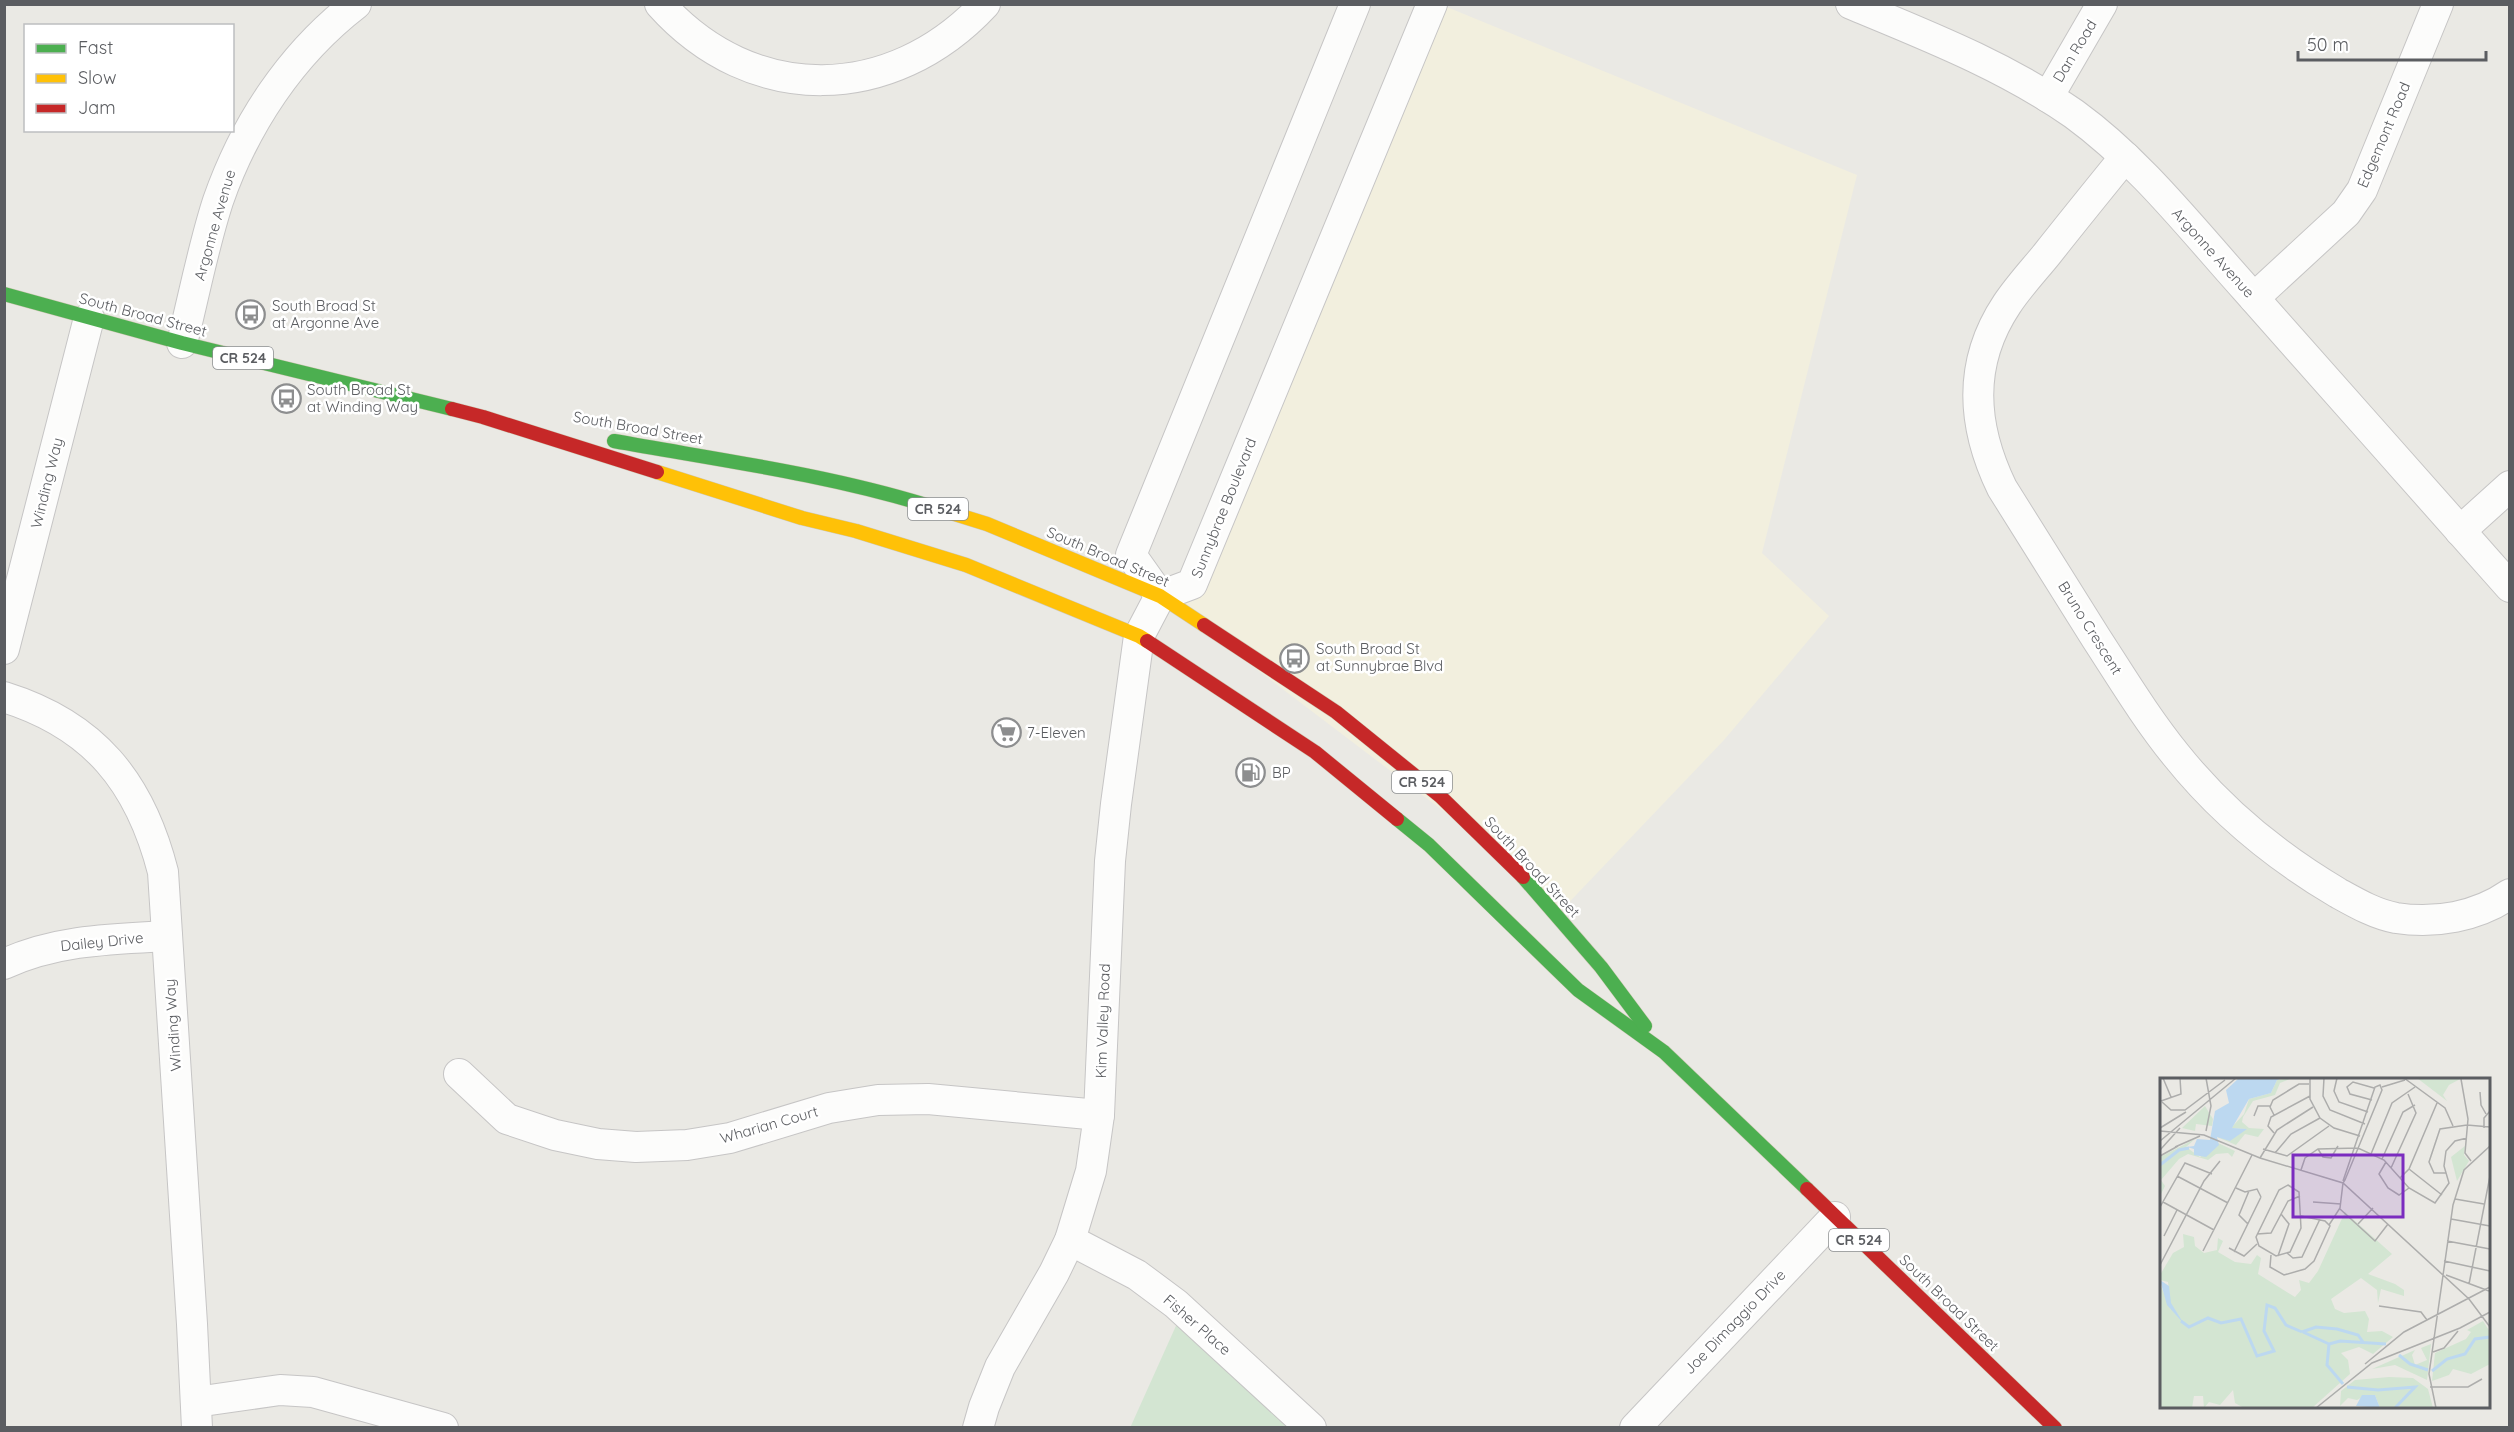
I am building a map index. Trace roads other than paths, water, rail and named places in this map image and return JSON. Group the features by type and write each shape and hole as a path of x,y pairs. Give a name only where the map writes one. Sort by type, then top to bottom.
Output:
{"main road":[{"name":"South Broad Street","path":"4,294 182,344 483,417 823,478 877,490 987,524 1160,596 1336,712 1440,796 1601,967 1664,1052"},
{"name":"South Broad Street","path":"483,417 802,518 856,531 966,565 1139,636 1315,752 1477,883 1578,990 1664,1052 2055,1428"},
{"path":"1429,845 1440,796"}],"street":[{"name":"Argonne Avenue","path":"182,344 218,203 232,163 251,128 290,70 316,40 356,4"},
{"path":"660,4 675,22 704,45 737,63 769,74 802,79 840,79 873,74 902,65 929,51 968,23 985,4"},
{"path":"1160,596 1131,555 1355,4"},
{"name":"Sunnybrae Boulevard","path":"1160,596 1192,584 1432,4"},
{"name":"Argonne Avenue","path":"1851,4 1961,50 2000,69 2048,96 2125,157 2254,298 2510,587"},
{"name":"Dan Road","path":"2048,96 2102,4"},
{"name":"Edgemont Road","path":"2254,298 2346,213 2362,190 2438,4"},
{"name":"Bruno Crescent","path":"2125,157 2007,304 1991,333 1982,364 1978,397 1980,429 1988,458 2002,488 2144,713 2184,764 2220,803 2260,839 2312,877 2362,907 2394,918 2426,920 2454,918 2484,908 2510,894"},
{"name":"Winding Way","path":"4,649 89,318"},
{"path":"2460,531 2510,486"},
{"name":"Kim Valley Road","path":"978,1428 1000,1367 1054,1273 1070,1240 1091,1171 1099,1115 1110,861 1139,636 1160,596"},
{"name":"Winding Way","path":"4,697 30,705 65,723 95,747 123,778 141,808 155,840 163,872 196,1415"},
{"name":"Dailey Drive","path":"4,964 69,943 167,936"},
{"name":"Wharian Court","path":"459,1074 507,1119 555,1135 636,1147 687,1145 730,1138 828,1108 878,1101 928,1099 1099,1115"},
{"name":"Joe Dimaggio Drive","path":"1635,1428 1835,1217"},
{"name":"Fisher Place","path":"1070,1240 1137,1275 1176,1304 1311,1428"},
{"path":"196,1415 280,1390 313,1392 443,1428"}],"place":[{"name":"South Broad St at Argonne Ave","path":"251,315"},
{"name":"South Broad St at Winding Way","path":"286,399"},
{"name":"South Broad St at Sunnybrae Blvd","path":"1295,658"},
{"name":"7-Eleven","path":"1006,733"},
{"name":"BP","path":"1251,773"}]}
